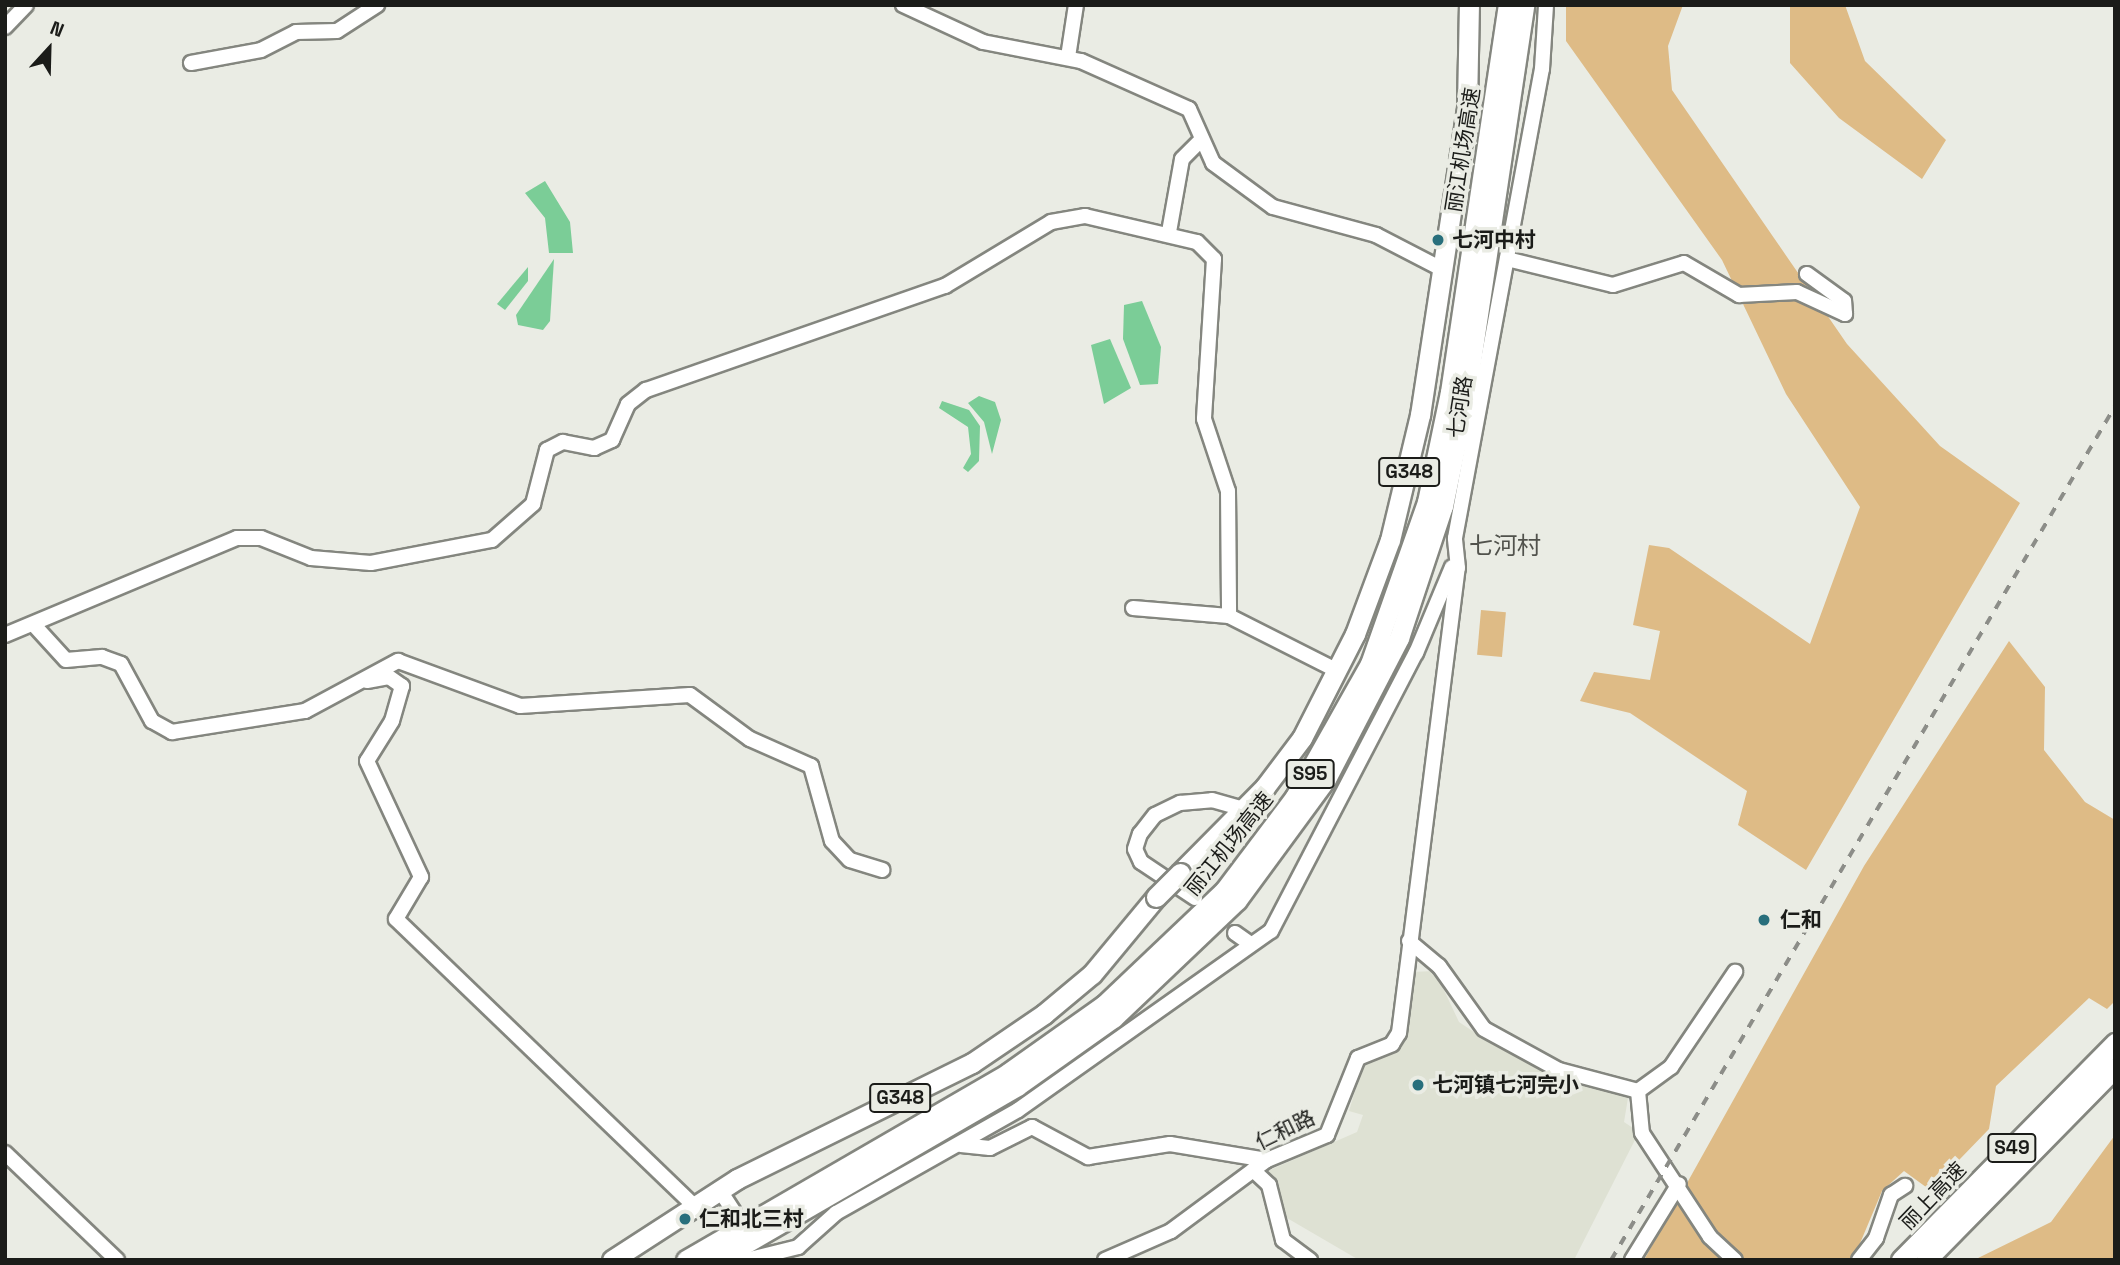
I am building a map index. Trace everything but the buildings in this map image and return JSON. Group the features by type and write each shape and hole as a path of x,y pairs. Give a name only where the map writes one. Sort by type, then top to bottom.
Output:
{"highway":[{"name":"G348","path":"612,1260 719,1189 972,1063 1044,1014 1092,974 1156,897 1244,809 1290,756 1338,671 1399,510 1442,270 1466,107 1469,5"},
{"name":"丽江机场高速","path":"686,1260 1009,1073 1104,1005 1225,890 1301,788 1375,653 1427,502 1450,392 1508,5"},
{"name":"丽江机场高速","path":"717,1260 1017,1086 1113,1018 1237,900 1326,779 1399,638 1443,506 1466,395 1524,5"},
{"name":"丽上高速","path":"1912,1257 2115,1043"},
{"name":"丽上高速","path":"1912,1257 2115,1068"}],"street":[{"path":"5,27 26,5"},
{"path":"191,63 261,50 296,33 337,31 377,5"},
{"path":"903,5 984,42 1068,57 1189,109 1201,140 1219,169 1282,212 1376,235 1442,270"},
{"path":"1068,57 1076,5"},
{"name":"七河路","path":"1409,941 1457,555 1542,69 1546,5"},
{"path":"1170,232 1181,159 1201,140"},
{"path":"5,635 237,537 261,538 312,558 371,563 492,540 533,504 547,450 563,442 594,448 612,440 628,404 646,390 944,286 1057,219 1085,216 1170,232 1205,246 1214,260 1204,419 1227,491 1229,616"},
{"path":"1507,259 1614,285 1684,263 1739,295 1797,292 1844,314 1844,301 1807,274"},
{"path":"746,1260 796,1254 836,1213 960,1145 1067,1078 1275,926 1416,653 1457,555"},
{"path":"1133,608 1229,616 1338,671"},
{"path":"34,625 66,660 102,657 121,664 152,721 172,732 305,711 401,661 520,706 690,695 750,739 811,766 832,841 850,860 882,870"},
{"path":"355,683 402,681 392,721 367,761 421,877 396,919 693,1205"},
{"path":"1195,898 1141,862 1135,849 1140,834 1155,816 1180,803 1212,800 1244,809"},
{"path":"1235,933 1251,944"},
{"path":"1409,941 1439,966 1484,1029 1559,1070 1638,1091"},
{"name":"仁和路","path":"1105,1260 1171,1231 1267,1160 1332,1130 1358,1058 1396,1039 1409,941"},
{"path":"1638,1091 1671,1067 1735,972"},
{"path":"1638,1091 1637,1123 1679,1184 1713,1241 1735,1260"},
{"path":"960,1145 990,1148 1032,1127 1088,1157 1170,1143 1267,1160"},
{"path":"5,1153 117,1260"},
{"path":"1252,1170 1271,1191 1283,1240 1310,1260"},
{"path":"1632,1260 1679,1184"},
{"path":"1859,1260 1875,1238 1891,1195 1905,1186"},
{"path":"719,1189 734,1212"}],"shaded area":[{"path":"1566,5 1683,5 1668,46 1672,90 1847,344 1940,446 2020,503 1806,870 1738,825 1747,791 1630,713 1580,701 1594,672 1650,680 1660,631 1633,625 1649,545 1669,548 1810,644 1860,507 1786,394 1722,260 1566,41"},
{"path":"1790,5 1845,5 1865,61 1946,140 1922,179 1839,118 1790,63"},
{"path":"545,181 570,222 573,253 549,253 545,218 525,193"},
{"path":"554,259 550,321 543,330 518,325 516,315"},
{"path":"528,267 528,281 505,310 497,304"},
{"path":"1142,301 1161,347 1158,384 1140,385 1123,339 1124,305"},
{"path":"1110,339 1131,388 1104,404 1091,345"},
{"path":"979,396 995,402 1001,420 992,454 984,422 968,403"},
{"path":"942,401 969,410 980,426 979,461 968,472 963,468 971,454 968,427 939,408"},
{"path":"1481,610 1506,612 1502,657 1477,655"},
{"path":"2009,641 2045,687 2044,750 2085,802 2115,820 2115,1001 2107,1009 2089,998 1996,1086 1989,1129 1930,1190 1904,1171 1882,1191 1853,1260 1644,1260 1864,866"},
{"path":"1435,971 1459,1022 1492,1044 1628,1098 1624,1122 1639,1132 1574,1260 1359,1260 1287,1218 1268,1171 1357,1132 1363,1115 1349,1111 1365,1058 1396,1049 1408,1020 1411,972"},
{"path":"2115,1135 2115,1260 1974,1260 2051,1222"}],"railway":[{"path":"1611,1260 2115,406"}],"place":[{"name":"七河中村","path":"1438,240"},
{"name":"仁和","path":"1764,920"},
{"name":"七河镇七河完小","path":"1418,1085"},
{"name":"仁和北三村","path":"685,1219"}],"district":[{"name":"七河村","path":"1505,546"}]}
